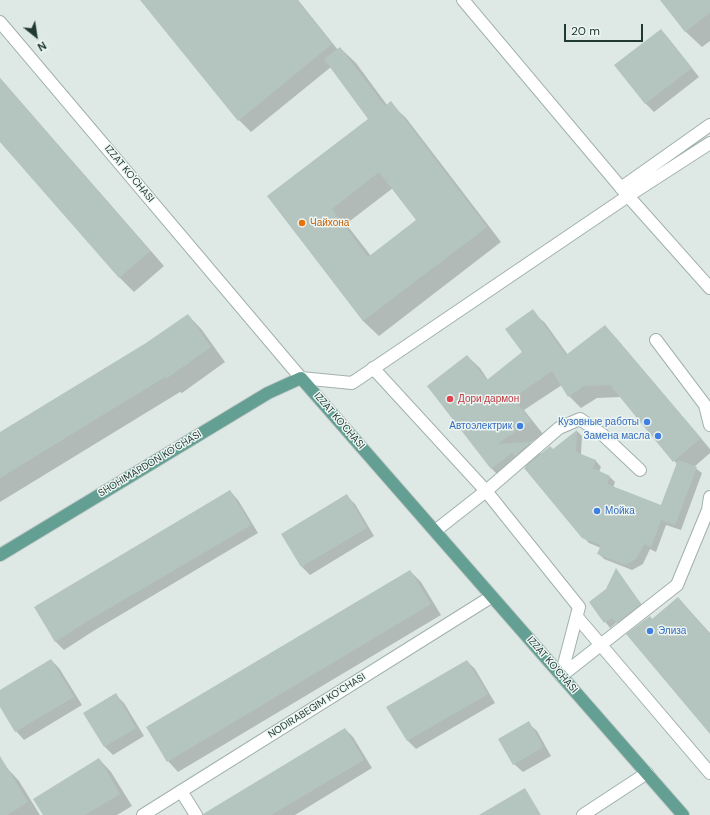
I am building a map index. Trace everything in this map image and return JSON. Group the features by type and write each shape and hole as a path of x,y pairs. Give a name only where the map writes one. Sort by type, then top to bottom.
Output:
{"main road":[{"name":"IZZAT KO'CHASI","path":"301,378 491,597 647,773 682,815"},
{"name":"SHOHIMARDON KO'CHASI","path":"0,555 268,392 301,378"}],"street":[{"path":"463,0 624,192 710,288"},
{"name":"IZZAT KO'CHASI","path":"0,22 301,378"},
{"path":"301,378 352,383 624,192 710,126"},
{"path":"624,192 710,143"},
{"path":"656,340 705,405 710,424"},
{"path":"373,368 486,491 579,607 561,676"},
{"path":"435,531 486,491 559,428 580,418 603,435 640,470"},
{"path":"561,676 677,585 708,510 710,497"},
{"name":"NODIRABEGIM KO'CHASI","path":"143,815 491,597"},
{"path":"577,617 710,773"},
{"path":"583,815 647,773"},
{"path":"181,791 196,815"}],"building":[{"path":"140,0 297,0 332,44 238,121"},
{"path":"660,0 710,0 710,13 685,32"},
{"path":"661,29 692,68 645,104 614,65"},
{"path":"340,47 385,106 391,101 487,227 363,321 267,196 368,119 324,59","holes":["379,172 416,220 368,257 332,209"]},
{"path":"0,78 150,251 119,278 0,142"},
{"path":"533,309 566,355 605,325 701,438 673,462 610,385 584,386 568,397 552,371 513,398 531,421 497,444 531,442 515,456 512,453 491,469 427,386 467,355 487,380 522,352 505,329"},
{"path":"188,314 211,347 166,379 165,377 0,478 0,432 146,343"},
{"path":"577,430 576,452 596,460 593,468 610,476 607,484 661,505 678,460 697,467 675,525 661,520 651,547 644,544 637,558 626,565 597,554 601,545 582,538 524,468 550,446 553,449"},
{"path":"230,490 251,525 86,622 55,642 34,607"},
{"path":"347,494 367,528 301,567 281,534"},
{"path":"616,568 641,604 617,623 612,618 604,623 589,602 606,589"},
{"path":"410,570 431,604 167,762 146,727"},
{"path":"678,597 710,634 710,734 626,634 650,616 652,619"},
{"path":"51,659 74,697 15,732 0,707 0,690"},
{"path":"467,660 488,694 407,741 386,707"},
{"path":"116,693 136,728 104,747 83,713"},
{"path":"529,721 543,747 513,765 498,739"},
{"path":"345,728 364,760 271,815 203,815 203,814"},
{"path":"0,756 28,802 7,815 0,815"},
{"path":"99,758 120,794 85,815 43,815 33,799"},
{"path":"525,788 541,815 479,815"}],"place":[{"name":"Чайхона","path":"302,223"},
{"name":"Дори дармон","path":"450,399"},
{"name":"Кузовные работы","path":"647,422"},
{"name":"Автоэлектрик","path":"520,426"},
{"name":"Замена масла","path":"658,436"},
{"name":"Мойка","path":"597,511"},
{"name":"Элиза","path":"650,631"}]}
